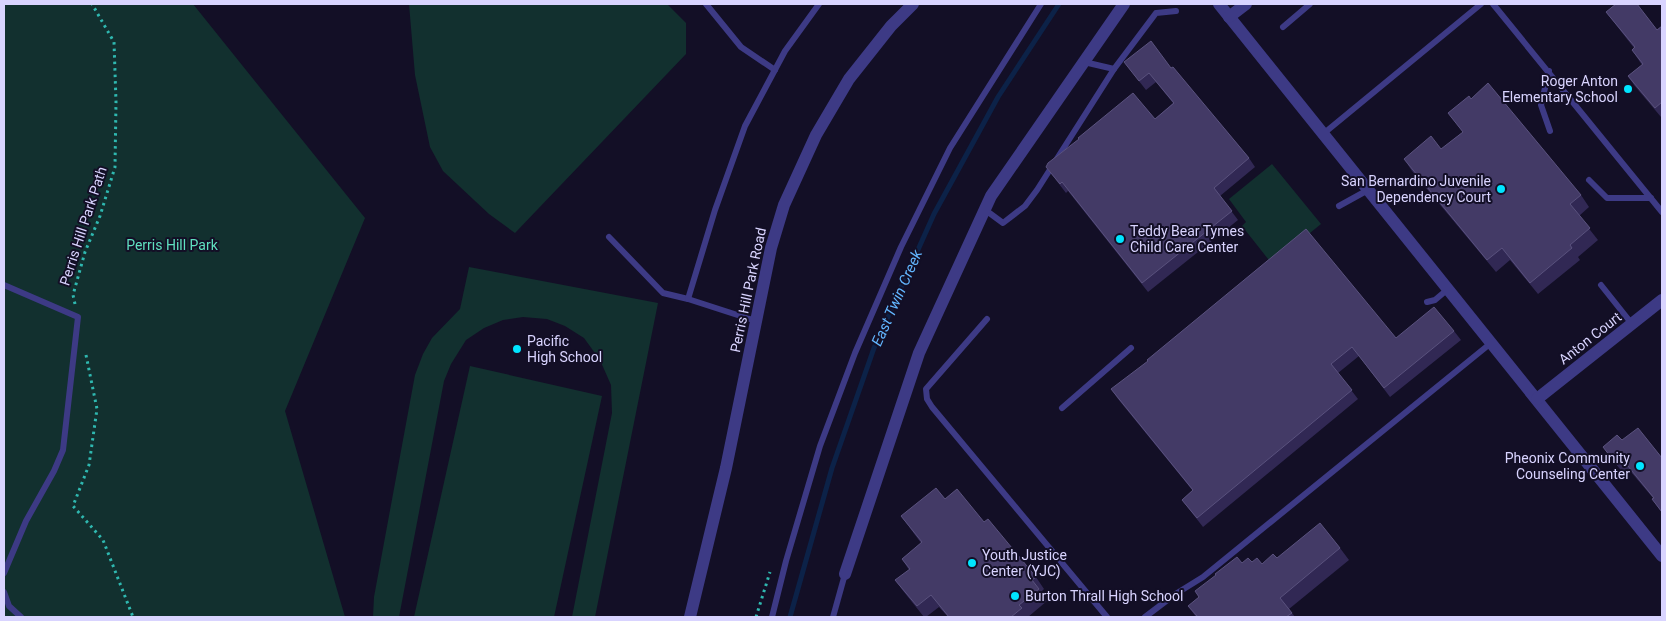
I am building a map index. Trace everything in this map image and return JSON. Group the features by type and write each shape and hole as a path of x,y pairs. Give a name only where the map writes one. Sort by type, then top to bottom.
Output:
{"street":[{"name":"Perris Hill Park Road","path":"690,617 726,468 771,248 784,204 816,135 849,79 891,26 913,4"},
{"path":"845,574 919,353 984,209 991,196 1124,4"},
{"path":"1219,4 1662,556"},
{"path":"1230,17 1246,4"},
{"name":"Anton Court","path":"1536,399 1662,300"}],"lane":[{"path":"706,4 741,47 775,70"},
{"path":"688,299 715,210 745,126 785,51 819,4"},
{"path":"772,617 786,561 820,446 855,353 901,247 950,148 1041,4"},
{"path":"1283,27 1310,4"},
{"path":"1323,134 1480,4"},
{"path":"1493,4 1662,212"},
{"path":"984,209 1004,223 1026,206 1114,69 1156,14 1176,11"},
{"path":"1084,62 1114,69"},
{"path":"1549,71 1541,105 1550,131"},
{"path":"1589,180 1607,198 1651,198"},
{"path":"1339,206 1368,190"},
{"path":"609,237 662,293 756,320"},
{"path":"4,285 78,317 63,450 54,471 26,521 4,573"},
{"path":"1600,285 1632,324"},
{"path":"1427,302 1435,300 1448,290"},
{"path":"987,319 926,389 926,399 1107,617"},
{"path":"1145,617 1174,595 1203,577 1491,343"},
{"path":"1062,408 1131,348"},
{"path":"833,617 845,574"},
{"path":"4,592 9,606 21,617"}],"path":[{"name":"Perris Hill Park Path","path":"78,317 73,295 85,252 100,216 115,167 116,102 114,42 92,4"},
{"path":"84,348 97,409 89,465 73,506 102,540 133,617"}],"green space":[{"name":"Perris Hill Park","path":"4,4 193,4 365,218 285,411 345,617 4,617"},
{"path":"409,4 667,4 686,23 686,54 515,233 489,214 443,171 430,147 415,75"},
{"path":"1272,164 1321,224 1272,264 1242,226 1246,222 1229,199"},
{"path":"469,267 658,303 595,617 572,617 612,413 611,385 600,360 584,338 565,326 547,319 523,317 503,320 484,328 466,340 451,364 444,381 399,617 373,617 374,597 415,375 432,338 460,309"},
{"path":"470,366 602,396 554,617 414,617"}],"building":[{"path":"1616,4 1637,4 1657,30 1662,26 1662,102 1655,108 1628,76 1643,64 1632,50 1635,47 1606,12"},
{"path":"1151,41 1171,68 1173,67 1249,158 1214,188 1232,211 1142,283 1062,182 1060,184 1046,167 1048,163 1133,93 1155,119 1174,103 1149,73 1139,81 1124,62"},
{"name":"San Bernardino Juvenile Dependency Court","path":"1488,83 1581,195 1570,204 1590,228 1570,245 1572,248 1530,283 1502,248 1487,260 1404,159 1431,136 1441,149 1463,132 1448,113 1469,96 1471,99"},
{"path":"1306,229 1396,338 1434,307 1454,331 1384,388 1352,347 1331,364 1352,390 1197,518 1182,500 1193,490 1111,389 1148,361"},
{"name":"Pheonix Community Counseling Center","path":"1638,428 1662,458 1662,512 1652,499 1654,498 1623,460 1617,465 1603,447 1617,435 1622,440"},
{"name":"Youth Justice Center (YJC)","path":"936,488 945,499 957,489 984,522 988,519 1036,577 1032,580 1039,589 1019,605 1022,608 1011,617 949,617 931,595 917,606 895,580 910,569 902,559 922,542 901,516"},
{"path":"1320,523 1340,548 1280,598 1292,613 1286,617 1198,617 1188,606 1199,597 1195,591 1237,557 1242,563 1248,558 1252,562 1257,558 1262,564 1273,554 1277,558"}],"waterway":[{"name":"East Twin Creek","path":"790,617 832,468 874,348 934,214 998,97 1059,4"}],"place":[{"name":"Roger Anton Elementary School","path":"1628,89"},
{"name":"San Bernardino Juvenile Dependency Court","path":"1501,189"},
{"name":"Teddy Bear Tymes Child Care Center","path":"1120,239"},
{"name":"Pacific High School","path":"517,349"},
{"name":"Pheonix Community Counseling Center","path":"1640,466"},
{"name":"Youth Justice Center (YJC)","path":"972,563"},
{"name":"Burton Thrall High School","path":"1015,596"}]}
